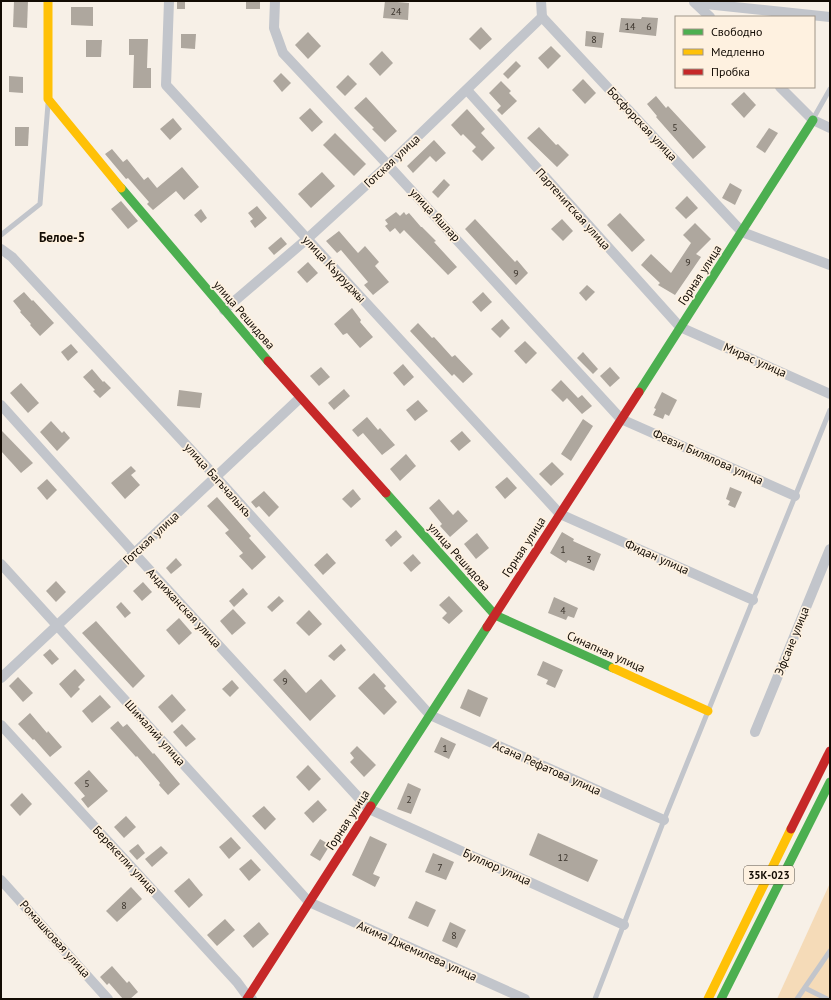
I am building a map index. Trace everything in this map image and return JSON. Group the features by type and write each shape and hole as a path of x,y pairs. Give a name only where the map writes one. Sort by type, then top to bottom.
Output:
{"street":[{"path":"48,1 48,99"},
{"name":"улица Къуруджы","path":"169,1 166,85 560,514"},
{"name":"улица Яшлар","path":"275,1 274,28 283,53 621,419"},
{"path":"541,1 542,16"},
{"path":"694,2 830,17"},
{"path":"694,2 709,16"},
{"name":"Готская улица","path":"224,310 307,239 388,165 542,16"},
{"name":"Босфорская улица","path":"542,16 742,232"},
{"path":"781,88 813,120 830,128"},
{"name":"Партенитская улица","path":"466,90 680,327"},
{"name":"улица Решидова","path":"48,99 224,310 300,398 495,615"},
{"name":"Горная улица","path":"249,998 254,987 813,120"},
{"path":"742,232 830,265"},
{"name":"улица Багъчалыкъ","path":"1,249 12,257 216,477 430,715"},
{"name":"Мирас улица","path":"680,327 830,394"},
{"name":"Готская улица","path":"1,678 300,398"},
{"name":"Андижанская улица","path":"1,405 135,554 369,809"},
{"name":"Февзи Билялова улица","path":"621,419 795,496"},
{"name":"Фидан улица","path":"560,514 753,600"},
{"name":"Эфсане улица","path":"755,732 830,549"},
{"name":"Шималий улица","path":"1,564 309,902"},
{"name":"Синапная улица","path":"495,615 708,712"},
{"name":"Асана Рефатова улица","path":"430,715 664,820"},
{"name":"Берекетли улица","path":"1,725 237,982 249,998"},
{"name":"35К-023","path":"708,999 830,751"},
{"name":"35К-023","path":"721,999 830,782"},
{"name":"Буллюр улица","path":"369,809 624,925"},
{"name":"Ромашковая улица","path":"1,880 108,999"},
{"name":"Акима Джемилева улица","path":"309,902 525,999"}],"lane":[{"path":"813,120 830,89"},
{"path":"1,235 40,204 48,99"},
{"path":"595,999 664,820 830,410"},
{"path":"797,999 830,951"},
{"path":"805,988 827,999"}],"shaded area":[{"path":"830,883 830,999 777,999"}],"building":[{"path":"14,1 28,1 27,28 13,27"},
{"path":"177,1 185,1 185,9 177,9"},
{"path":"246,1 260,1 260,9 246,9"},
{"path":"385,1 409,3 408,20 383,18"},
{"path":"71,7 93,7 93,26 71,25"},
{"path":"642,17 658,18 656,36 619,32 621,18 641,19"},
{"path":"481,27 492,39 480,50 469,39"},
{"path":"586,31 604,33 602,48 585,46"},
{"path":"308,32 321,46 308,59 295,45"},
{"path":"181,34 196,34 195,49 181,48"},
{"path":"129,39 148,39 147,68 151,68 151,88 133,88 134,55 129,55"},
{"path":"86,40 102,40 101,57 86,57"},
{"path":"551,46 561,56 548,69 538,58"},
{"path":"382,51 393,63 380,76 369,64"},
{"path":"516,61 521,66 508,79 503,74"},
{"path":"281,73 291,83 282,92 273,81"},
{"path":"348,75 357,84 345,96 336,87"},
{"path":"9,76 23,77 23,93 9,92"},
{"path":"583,79 596,93 585,104 572,90"},
{"path":"501,81 511,91 509,93 517,101 502,115 497,110 501,106 489,93"},
{"path":"744,92 756,105 744,118 731,104"},
{"path":"656,96 666,108 668,106 706,147 693,159 656,117 657,116 647,104"},
{"path":"366,97 397,131 385,142 372,129 374,128 354,108"},
{"path":"310,108 323,122 312,132 299,118"},
{"path":"467,109 485,129 481,133 495,148 482,161 472,151 476,147 463,134 461,136 451,125"},
{"path":"173,118 182,129 170,140 160,129"},
{"path":"15,127 29,127 28,146 15,146"},
{"path":"539,127 556,145 558,144 569,155 557,167 527,138"},
{"path":"769,128 778,133 765,153 756,147"},
{"path":"335,133 366,164 354,176 323,145"},
{"path":"434,140 446,153 436,162 430,156 413,173 407,166"},
{"path":"112,149 123,162 127,159 144,180 148,177 157,188 182,167 199,187 184,200 176,191 153,210 147,204 149,202 128,178 126,179 105,154"},
{"path":"322,172 335,186 311,208 298,194"},
{"path":"444,179 450,185 438,198 432,192"},
{"path":"730,183 742,190 735,205 722,198"},
{"path":"687,196 698,208 686,219 675,208"},
{"path":"121,201 138,221 128,229 111,209"},
{"path":"257,206 267,218 255,228 250,221 253,219 248,213"},
{"path":"201,209 207,218 201,223 194,215"},
{"path":"396,212 400,216 404,212 406,215 409,213 436,241 434,242 457,267 448,275 404,230 400,234 395,228 390,232 385,226 388,224 385,220"},
{"path":"620,213 645,240 632,252 607,225"},
{"path":"475,219 515,262 517,260 528,273 516,285 465,229"},
{"path":"562,219 573,231 563,241 551,229"},
{"path":"695,223 711,239 696,254 701,257 675,295 658,285 660,283 641,265 651,254 671,273 691,243 683,235"},
{"path":"339,231 358,253 365,246 379,262 375,266 389,282 373,295 364,285 368,282 341,250 337,253 326,241"},
{"path":"281,237 287,244 274,255 268,248"},
{"path":"308,262 318,273 307,283 297,272"},
{"path":"587,285 595,292 586,301 579,293"},
{"path":"24,292 54,323 40,336 13,301"},
{"path":"483,292 492,302 481,312 472,302"},
{"path":"352,308 361,320 360,322 373,337 360,348 347,333 343,335 334,324"},
{"path":"502,319 510,328 500,338 491,329"},
{"path":"418,323 432,338 434,337 452,357 455,355 473,374 463,383 454,374 452,376 410,331"},
{"path":"525,341 537,353 526,364 514,351"},
{"path":"71,344 78,352 68,361 61,352"},
{"path":"583,352 598,369 593,374 577,358"},
{"path":"403,364 414,377 404,386 393,373"},
{"path":"321,367 330,377 319,386 310,376"},
{"path":"610,367 620,378 610,387 600,376"},
{"path":"92,369 103,382 104,381 111,388 100,398 83,377"},
{"path":"561,380 578,398 582,395 592,406 582,414 567,398 563,402 551,390"},
{"path":"21,383 39,403 28,413 10,393"},
{"path":"344,389 350,396 334,410 328,403"},
{"path":"179,390 202,393 200,408 177,406"},
{"path":"662,392 677,400 669,416 665,414 663,419 653,415 656,409 654,408"},
{"path":"418,400 428,411 415,421 406,410"},
{"path":"367,417 378,430 380,428 395,445 382,455 363,433 358,437 352,430"},
{"path":"583,419 593,426 571,461 561,454"},
{"path":"51,421 62,433 64,431 70,438 57,451 40,432"},
{"path":"1,430 33,463 21,473 1,451"},
{"path":"462,431 471,441 459,451 450,441"},
{"path":"406,454 416,466 400,481 390,469"},
{"path":"552,462 564,474 551,486 539,474"},
{"path":"131,466 136,471 131,475 140,485 125,499 111,483"},
{"path":"507,477 517,488 505,499 495,487"},
{"path":"47,479 57,490 47,500 37,488"},
{"path":"730,487 742,492 735,508 728,505 730,501 726,499"},
{"path":"353,489 361,499 351,508 342,499"},
{"path":"264,491 279,507 269,517 259,506 256,508 251,502"},
{"path":"217,497 251,536 249,538 266,557 252,570 239,556 243,553 225,533 229,530 207,506"},
{"path":"439,499 453,515 458,510 468,521 450,537 440,526 442,524 429,508"},
{"path":"396,530 402,537 391,547 385,540"},
{"path":"562,532 574,539 573,541 601,554 594,571 568,560 566,563 550,553"},
{"path":"477,533 489,548 476,559 464,544"},
{"path":"327,553 336,563 323,575 314,565"},
{"path":"413,554 421,563 411,572 403,563"},
{"path":"176,558 182,565 171,574 166,568"},
{"path":"56,581 66,592 56,602 46,591"},
{"path":"143,582 152,592 142,601 133,591"},
{"path":"243,588 248,594 234,607 229,601"},
{"path":"279,596 284,601 272,612 267,607"},
{"path":"449,596 463,611 449,624 442,618 447,613 439,605"},
{"path":"554,597 578,608 574,618 568,616 566,620 548,613"},
{"path":"121,602 131,613 125,618 116,607"},
{"path":"233,609 246,623 232,635 220,621"},
{"path":"309,610 322,624 309,636 296,623"},
{"path":"179,618 192,633 179,645 166,630"},
{"path":"96,621 145,676 133,688 82,633"},
{"path":"341,644 346,650 334,661 328,656"},
{"path":"50,649 59,659 52,665 43,655"},
{"path":"543,661 563,670 555,688 546,684 548,680 537,675"},
{"path":"75,669 85,680 78,687 80,689 71,698 59,684"},
{"path":"285,669 306,693 321,679 336,696 310,721 273,680"},
{"path":"374,673 386,686 384,688 397,702 384,715 358,688"},
{"path":"18,677 33,693 23,702 9,686"},
{"path":"232,680 239,688 230,697 222,689"},
{"path":"468,689 488,698 480,717 460,708"},
{"path":"172,694 186,710 172,723 158,707"},
{"path":"100,695 111,707 92,723 82,711"},
{"path":"30,713 47,733 48,731 62,747 50,757 18,724"},
{"path":"118,721 123,727 127,724 180,784 168,795 159,785 160,783 137,756 136,757 110,728"},
{"path":"182,724 196,739 186,747 173,732"},
{"path":"441,737 456,744 449,759 434,752"},
{"path":"357,746 376,765 364,777 350,762 354,758 350,753"},
{"path":"308,765 321,779 309,791 296,777"},
{"path":"89,770 108,791 88,808 81,799 85,796 74,783"},
{"path":"408,783 421,789 411,814 397,809"},
{"path":"22,793 32,804 20,816 10,805"},
{"path":"318,800 327,810 313,823 304,813"},
{"path":"264,806 276,819 265,830 252,816"},
{"path":"126,816 136,827 124,838 114,827"},
{"path":"538,833 598,860 588,882 529,855"},
{"path":"370,836 387,844 373,874 380,877 375,887 352,875"},
{"path":"231,837 241,848 229,859 219,847"},
{"path":"320,839 330,845 320,861 310,855"},
{"path":"138,844 145,853 137,860 129,851"},
{"path":"161,846 168,853 152,867 145,859"},
{"path":"433,853 454,862 446,880 425,872"},
{"path":"251,859 261,870 249,881 239,869"},
{"path":"189,878 203,895 189,908 174,891"},
{"path":"131,887 142,899 117,922 106,911"},
{"path":"416,901 436,910 428,927 408,918"},
{"path":"225,919 235,930 217,946 207,935"},
{"path":"259,922 269,934 253,948 243,936"},
{"path":"450,922 466,930 457,948 442,941"},
{"path":"112,966 127,983 129,981 138,992 130,999 123,999 109,983 107,985 100,977"}],"traffic: fast":[{"path":"639,392 813,120"},
{"path":"121,188 268,361"},
{"path":"386,493 495,615 613,668"},
{"path":"371,806 487,627"},
{"path":"721,999 830,782"}],"traffic: slow":[{"path":"48,1 48,99 121,188"},
{"path":"613,668 708,711"},
{"path":"708,999 791,829"}],"traffic: jam":[{"path":"268,361 386,493"},
{"path":"487,627 639,392"},
{"path":"791,829 830,751"},
{"path":"247,999 371,806"}],"district":[{"name":"Белое-5","path":"62,237"}]}
